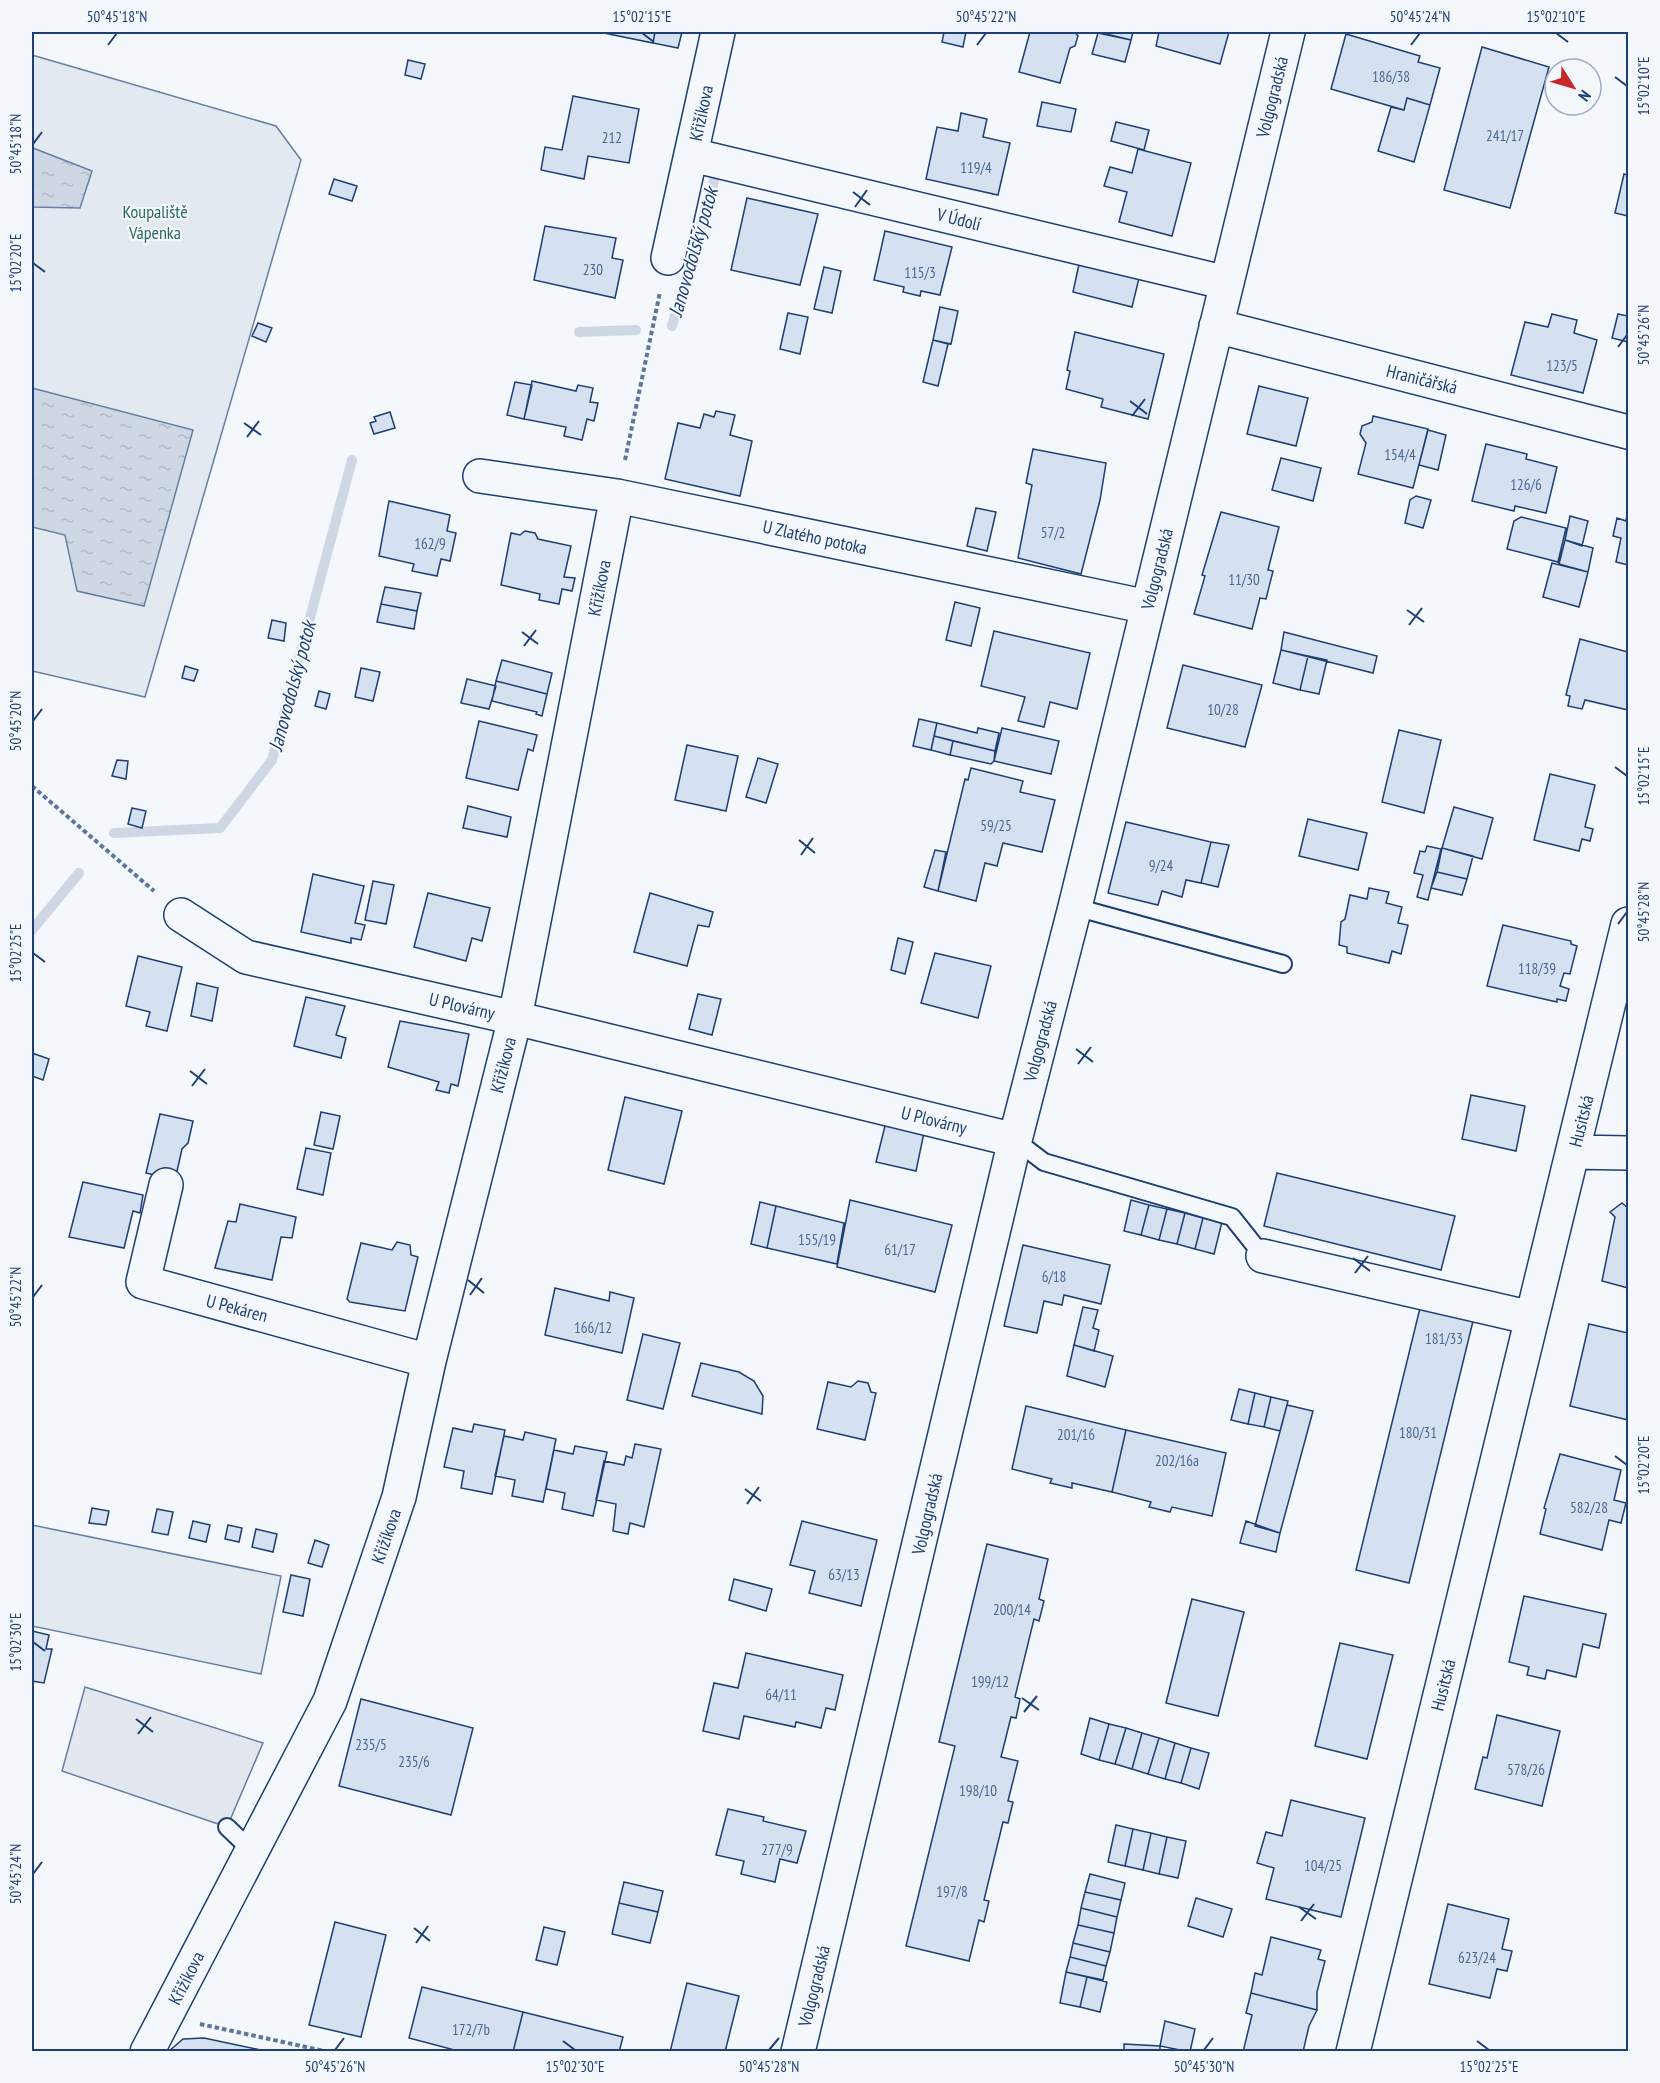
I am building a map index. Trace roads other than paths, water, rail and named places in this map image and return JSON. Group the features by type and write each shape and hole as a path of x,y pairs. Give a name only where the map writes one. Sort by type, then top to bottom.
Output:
{"street":[{"name":"Křižíkova","path":"668,258 718,32"},
{"name":"Volgogradská","path":"798,2052 1015,1140 1075,907 1288,32"},
{"name":"V Údolí","path":"692,154 1227,283"},
{"name":"Hraničářská","path":"1216,326 1629,432"},
{"name":"U Zlatého potoka","path":"480,476 617,496 1148,607"},
{"name":"Křižíkova","path":"147,2052 330,1701 399,1497 429,1361 515,1018 617,496"},
{"name":"U Plovárny","path":"181,915 246,957 515,1018 1015,1140"},
{"name":"Husitská","path":"1353,2052 1629,924"},
{"path":"1573,1152 1629,1153"},
{"name":"U Pekáren","path":"166,1185 143,1282 429,1361"},
{"path":"1263,1256 1532,1318"}],"lane":[{"path":"1075,907 1282,963"},
{"path":"1015,1140 1044,1162 1232,1217 1263,1256"},
{"path":"227,1827 251,1850"}],"water":[{"path":"33,148 92,171 80,208 32,207"},
{"path":"32,388 193,430 144,606 77,591 65,535 32,527"}],"waterway":[{"name":"Janovodolský potok","path":"672,326 715,177"},
{"name":"Janovodolský potok","path":"579,332 636,330"},
{"name":"Janovodolský potok","path":"114,833 220,828 272,760 352,460"},
{"name":"Janovodolský potok","path":"32,930 79,873"}],"park label":[{"name":"Koupaliště Vápenka","path":"155,221"}]}
